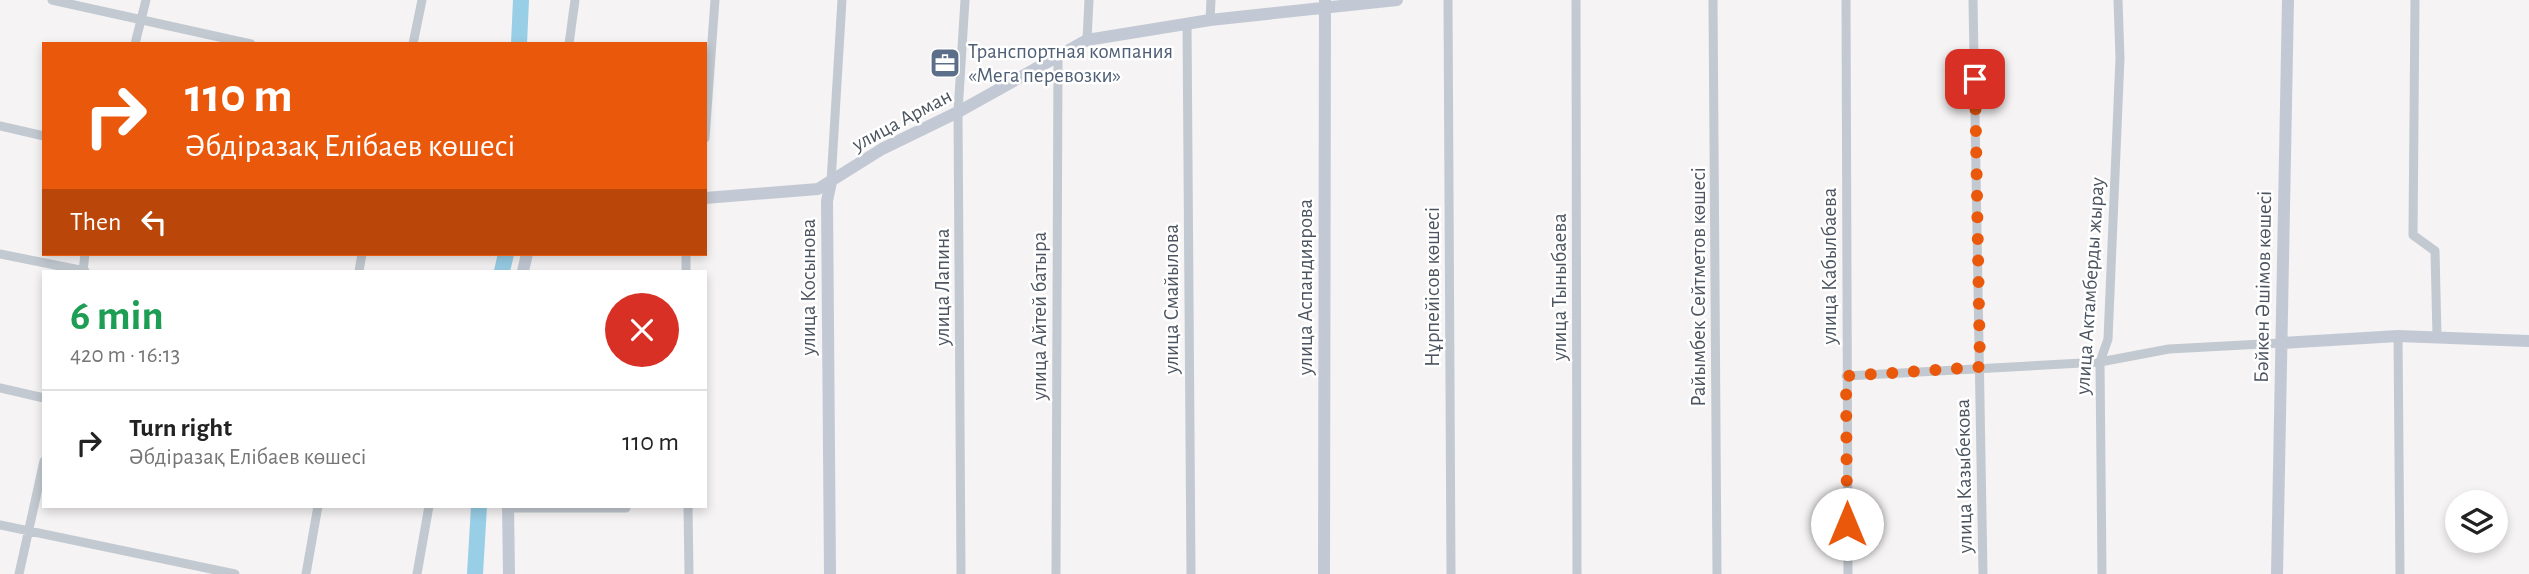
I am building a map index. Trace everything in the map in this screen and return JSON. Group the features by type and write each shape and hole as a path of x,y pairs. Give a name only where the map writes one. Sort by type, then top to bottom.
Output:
{"street":[{"path":"52,0 241,42"},
{"path":"136,42 146,0"},
{"path":"413,42 422,0"},
{"path":"569,42 575,0"},
{"path":"707,110 715,0"},
{"name":"улица Косынова","path":"830,574 827,201 831,183 842,0"},
{"name":"улица Лапина","path":"961,574 958,112 965,0"},
{"path":"1087,40 1089,0"},
{"path":"1210,20 1211,0"},
{"name":"улица Арман","path":"707,198 799,193 831,183 883,149 958,112 1087,40 1325,5 1397,0"},
{"name":"Нұрпейісов көшесі","path":"1448,0 1451,574"},
{"name":"улица Тыныбаева","path":"1576,0 1577,574"},
{"name":"Райымбек Сейтметов көшесі","path":"1713,0 1717,574"},
{"name":"улица Кабылбаева","path":"1846,0 1848,574"},
{"name":"улица Казыбекова","path":"1973,0 1983,574"},
{"name":"улица Актамберды жырау","path":"2102,574 2100,362 2108,325 2120,58 2118,0"},
{"name":"Бәйкен Әшімов көшесі","path":"2277,574 2288,0"},
{"path":"2415,0 2413,235 2435,251 2437,336"},
{"name":"улица Аспандиярова","path":"1324,574 1325,5"},
{"name":"улица Смайылова","path":"1187,24 1191,574"},
{"name":"улица Айтей батыра","path":"1056,574 1058,57"},
{"path":"0,126 42,136"},
{"path":"0,254 79,270"},
{"path":"1846,376 2100,362 2169,349 2398,336 2529,341"},
{"path":"2398,336 2400,574"},
{"path":"0,388 42,398"},
{"path":"19,574 42,469"},
{"path":"306,574 318,508"},
{"path":"417,574 429,508"},
{"path":"508,508 509,574"},
{"path":"688,508 689,574"},
{"path":"0,524 235,574"}],"waterway":[{"path":"519,42 521,0"},
{"path":"502,270 506,256"},
{"path":"475,574 479,508"}],"place":[{"name":"Транспортная компания «Мега перевозки»","path":"945,63"}],"route":[{"path":"1847,524 1846,376 1980,367 1975,79"}]}
